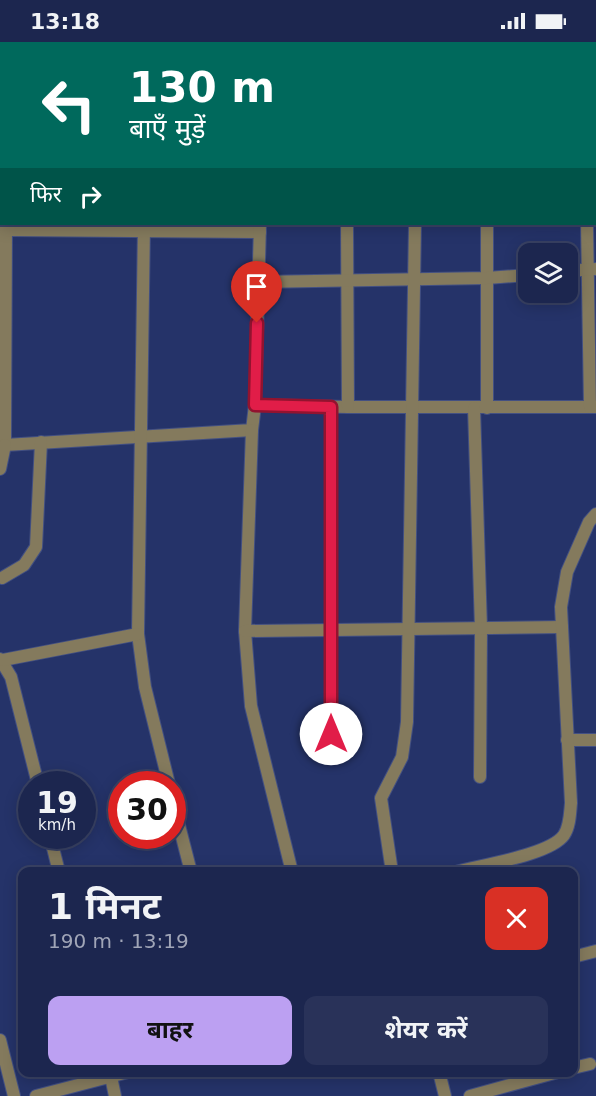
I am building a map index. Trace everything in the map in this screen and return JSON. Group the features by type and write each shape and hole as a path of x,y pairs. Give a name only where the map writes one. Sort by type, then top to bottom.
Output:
{"street":[{"path":"347,225 348,407"},
{"path":"391,867 381,798 383,790 398,769 405,743 415,225"},
{"path":"487,225 488,408"},
{"path":"255,405 411,408 593,407 592,270 587,225"},
{"path":"0,469 5,445 2,264 6,227 260,228 245,632 251,706 291,867"},
{"path":"144,227 138,634 145,687 166,771"},
{"path":"258,282 518,276"},
{"path":"331,407 331,755"},
{"path":"474,408 481,628 480,777"},
{"path":"5,445 252,430"},
{"path":"2,578 24,565 36,546 41,442"},
{"path":"475,867 553,844 564,835 570,820 561,607 567,572 589,522 596,514"},
{"path":"245,632 562,627"},
{"path":"35,771 11,677 1,660 138,634"},
{"path":"567,740 596,740"},
{"path":"53,849 58,867"},
{"path":"185,849 190,867"},
{"path":"578,956 596,951"},
{"path":"0,1040 14,1096"},
{"path":"578,1067 590,1064"},
{"path":"36,1096 103,1077"},
{"path":"111,1077 116,1096"},
{"path":"440,1077 446,1096"},
{"path":"470,1096 540,1077"}],"route":[{"path":"257,323 255,405 331,407 331,734"}]}
